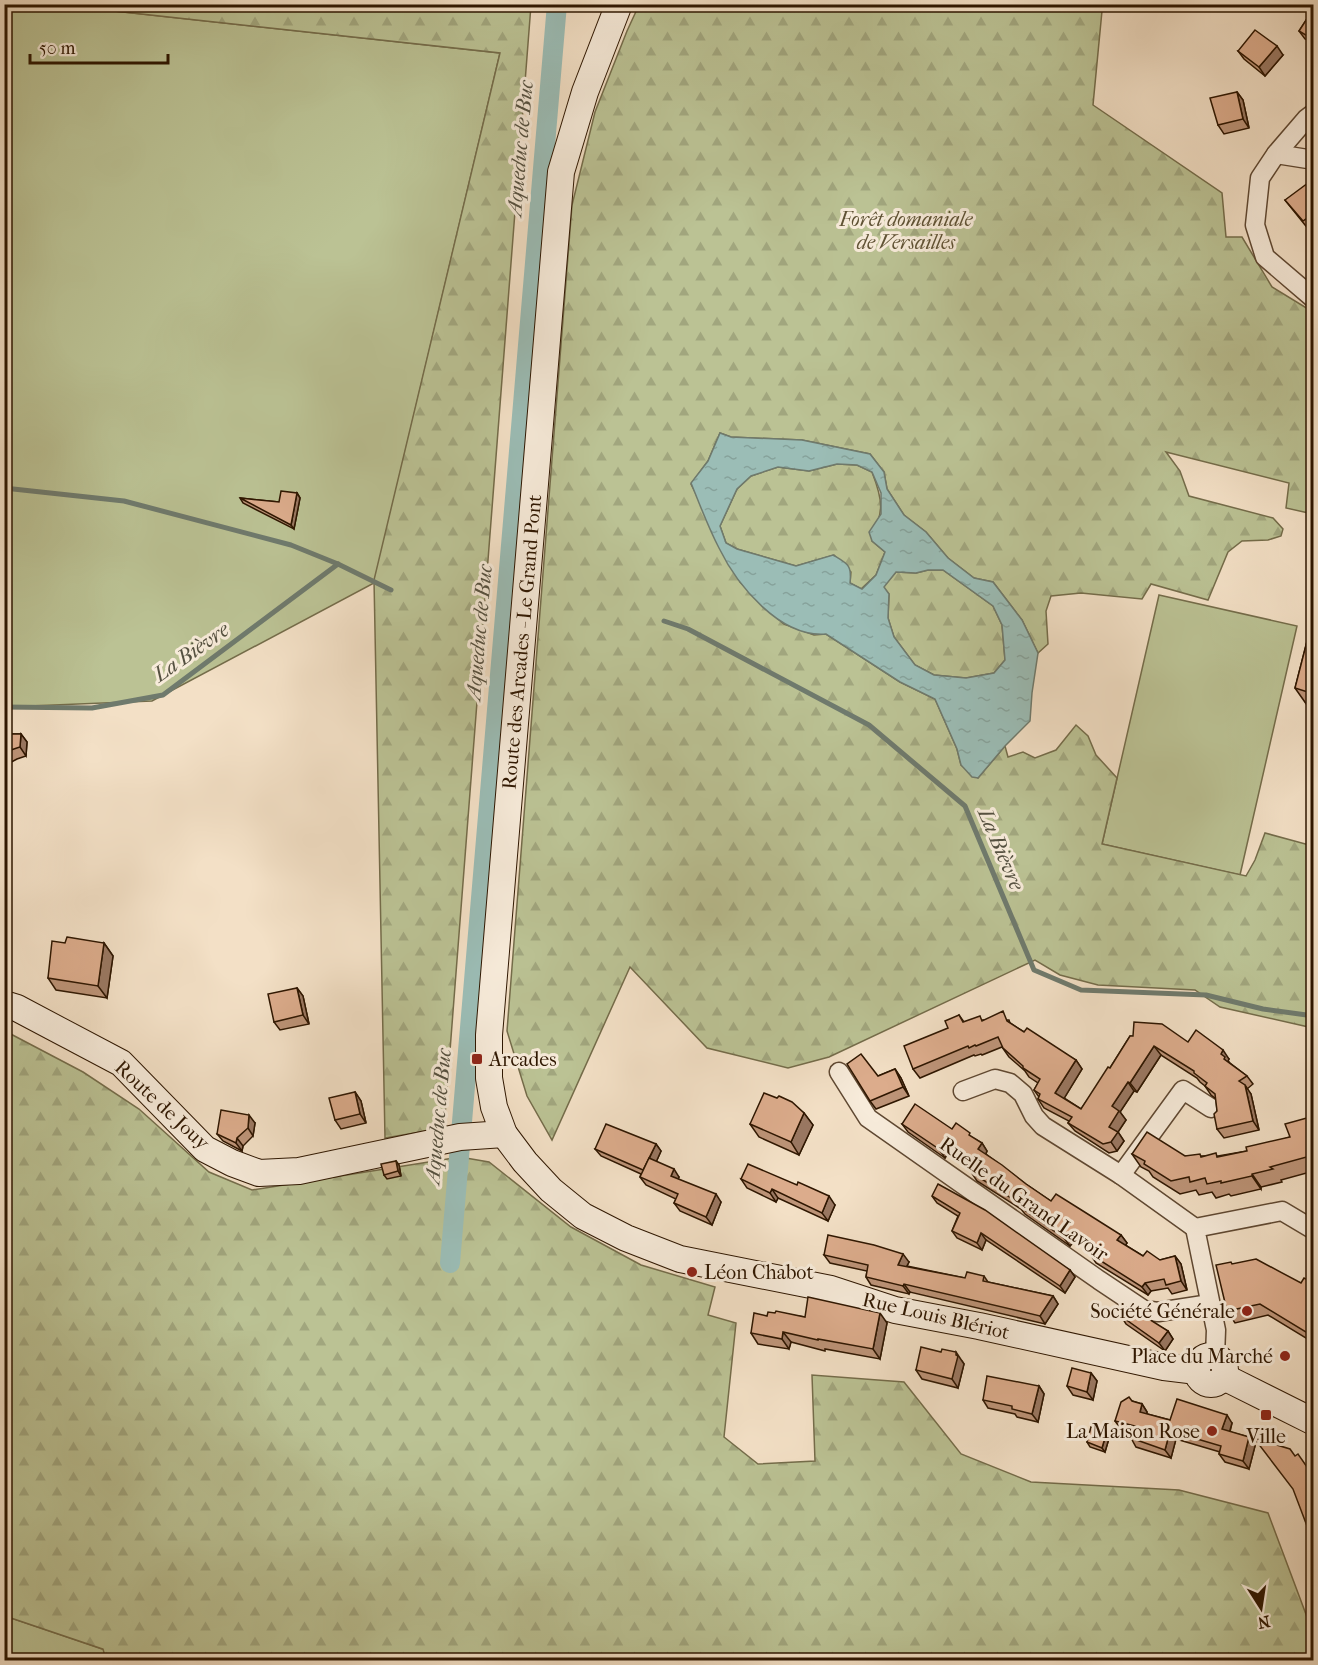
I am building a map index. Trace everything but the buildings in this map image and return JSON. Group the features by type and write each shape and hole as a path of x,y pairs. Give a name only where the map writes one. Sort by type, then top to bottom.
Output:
{"main road":[{"name":"Route des Arcades - Le Grand Pont","path":"504,1134 494,1107 489,1078 489,1035 561,172 585,92 619,4"},
{"name":"Route de Jouy","path":"4,1004 18,1008 121,1063 205,1149 232,1163 259,1173 299,1171 460,1137 504,1134"},
{"name":"Rue Louis Blériot","path":"504,1134 525,1162 551,1190 583,1216 626,1238 680,1259 831,1289 895,1310 1164,1367 1212,1368 1314,1422"}],"street":[{"path":"1314,113 1276,154 1260,178 1255,225 1265,256 1314,299"},
{"path":"1276,154 1314,160"},
{"name":"Ruelle du Grand Lavoir","path":"838,1072 868,1118 1144,1310 1158,1311 1210,1304"},
{"path":"963,1091 995,1079 1010,1083 1023,1094 1034,1116 1043,1126 1121,1176 1195,1228 1216,1330 1212,1368"},
{"path":"1121,1176 1183,1090 1211,1108"},
{"path":"1195,1228 1282,1211 1313,1229"}],"green space":[{"path":"5,4 531,5 444,1128 385,1138 374,580 500,53 68,6 5,10"},
{"name":"Forêt domaniale de Versailles","path":"1089,4 1102,11 1093,105 1222,193 1226,237 1242,237 1272,287 1313,312 1313,514 1286,508 1289,483 1166,452 1180,471 1189,496 1273,518 1283,529 1281,536 1268,540 1242,541 1228,552 1208,600 1151,584 1142,599 1081,593 1051,596 1046,611 1048,644 1038,653 1022,620 993,582 974,578 948,558 926,532 904,515 887,489 884,472 870,454 802,440 731,437 720,433 708,461 691,484 740,582 764,607 784,624 814,635 826,634 900,682 935,699 957,749 961,765 978,778 1005,746 1008,757 1023,752 1035,758 1056,750 1076,725 1088,736 1096,755 1117,778 1102,844 1246,876 1265,833 1313,846 1313,1028 1220,1007 1195,990 1098,985 1060,975 1035,960 829,1057 788,1068 707,1048 630,967 552,1140 527,1096 507,1031 572,205 595,112 639,5"},
{"path":"68,6 500,53 374,583 152,701 5,707 4,10"},
{"path":"837,464 857,465 872,472 879,492 880,514 872,541 885,552 876,575 861,589 850,583 851,572 834,555 796,566 737,549 726,543 720,526 737,489 751,476 778,467 809,471"},
{"path":"943,570 993,606 1002,625 1005,660 994,673 966,678 934,675 915,665 894,637 888,618 889,594 883,587 896,572 916,573"},
{"path":"1159,595 1297,626 1240,875 1102,844"},
{"path":"5,1031 83,1072 139,1109 209,1172 252,1190 460,1157 489,1162 571,1227 641,1265 715,1287 708,1315 736,1323 724,1437 758,1464 815,1461 812,1375 904,1382 961,1454 1031,1482 1179,1490 1268,1513 1313,1633 1314,1660 106,1660 103,1649 5,1616"},
{"path":"5,1616 105,1650 108,1660 5,1660"}],"water":[{"path":"720,433 731,437 802,440 870,454 884,472 887,489 904,515 926,532 948,558 974,578 993,582 1022,620 1038,653 1030,721 978,778 972,777 961,765 957,749 935,699 900,682 826,634 809,633 792,627 777,618 749,593 719,548 691,483 708,461","holes":["837,464 857,465 872,472 881,493 881,514 869,532 872,541 885,552 876,575 862,589 850,583 848,566 833,555 796,566 737,549 726,543 720,526 737,489 751,476 778,467 809,471","943,570 993,606 1002,625 1005,660 994,673 966,678 934,675 915,665 894,637 888,618 889,594 884,587 896,572 916,573"]}],"waterway":[{"name":"Aqueduc de Buc","path":"450,1263 557,4"},
{"name":"La Bièvre","path":"4,488 124,501 291,545 338,564 391,590"},
{"name":"La Bièvre","path":"4,707 92,708 163,695 338,564"},
{"name":"La Bièvre","path":"664,621 688,629 869,725 965,806 1034,970 1081,990 1206,995 1263,1009 1314,1016"}],"place":[{"name":"Arcades","path":"477,1059"},
{"name":"Léon Chabot","path":"692,1272"},
{"name":"Société Générale","path":"1247,1311"},
{"name":"Place du Marché","path":"1285,1356"},
{"name":"Ville","path":"1266,1415"},
{"name":"La Maison Rose","path":"1212,1431"}]}
